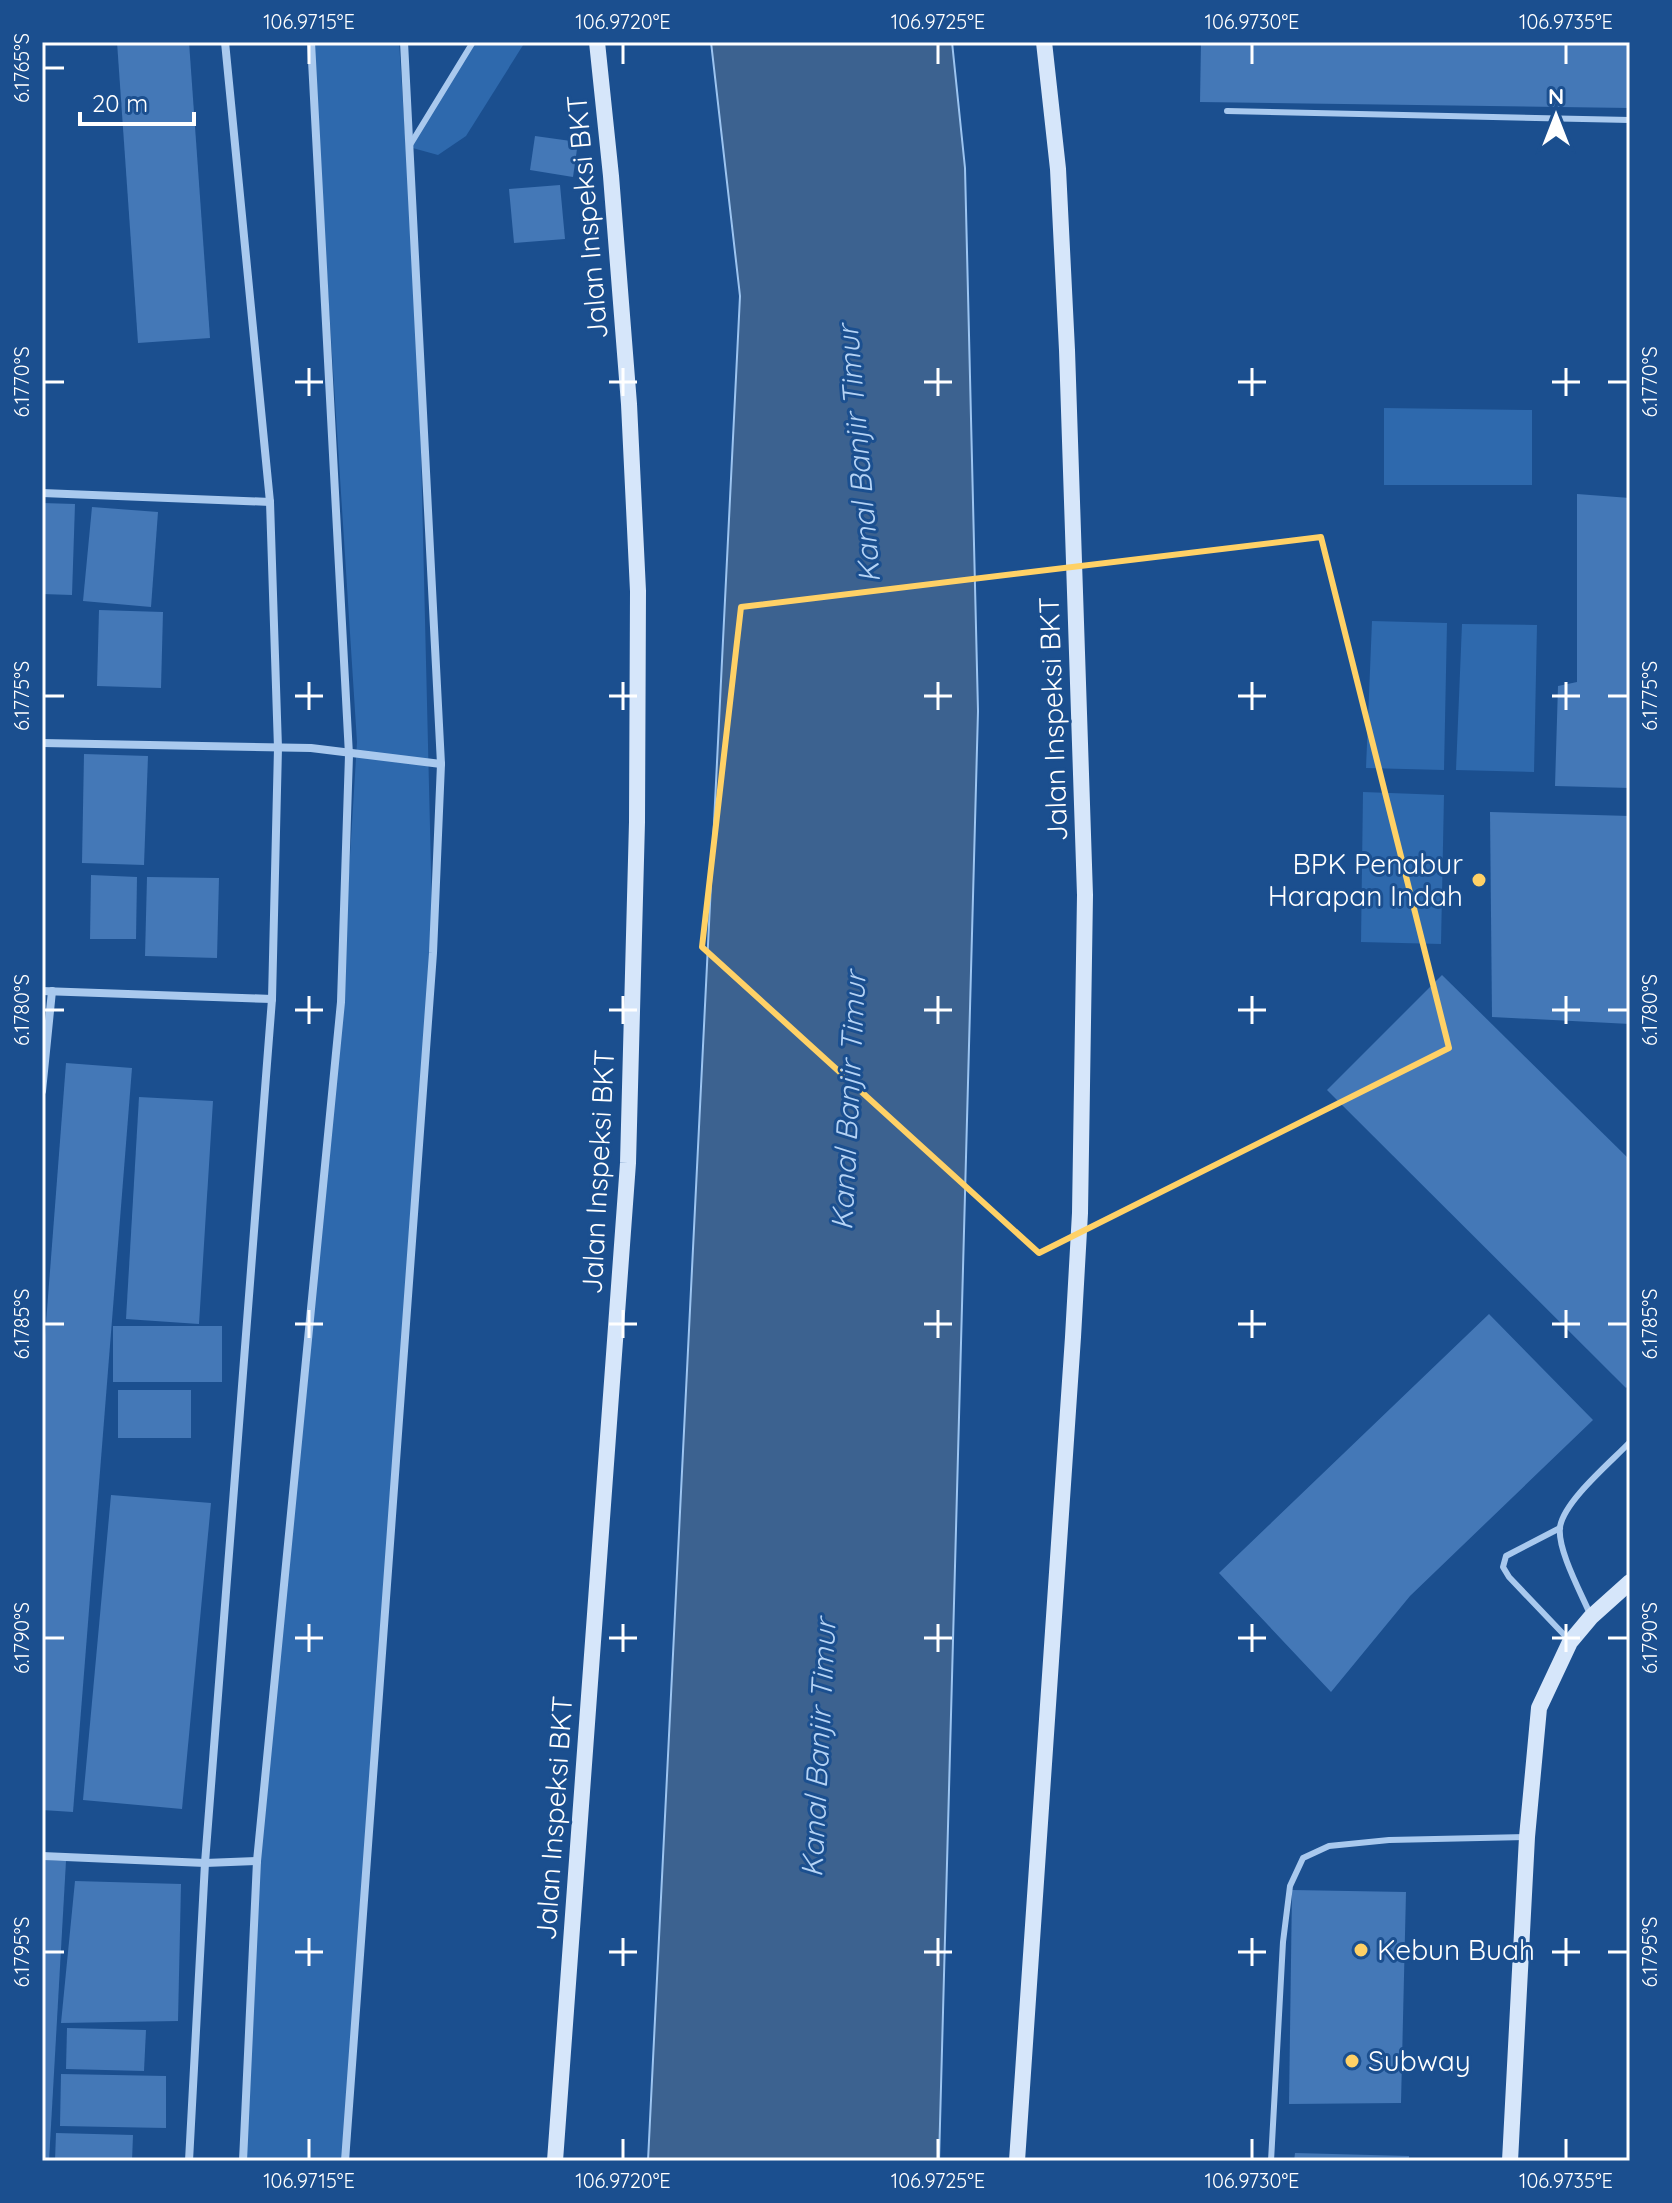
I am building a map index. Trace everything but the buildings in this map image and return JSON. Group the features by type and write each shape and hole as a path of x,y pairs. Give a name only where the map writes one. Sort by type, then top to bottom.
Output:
{"street":[{"path":"189,2161 205,1863 272,999 278,748 270,502 225,42"},
{"path":"243,2161 257,1861 341,1002 349,755 311,42"},
{"path":"345,2161 432,968 441,764 404,42"},
{"name":"Jalan Inspeksi BKT","path":"555,2161 628,1163 637,822 638,591 630,419 597,42"},
{"name":"Jalan Inspeksi BKT","path":"1017,2161 1080,1213 1085,895 1066,320 1058,169 1044,42"},
{"path":"42,493 270,502"},
{"path":"42,743 311,748 441,764"},
{"path":"42,1091 47,991 272,999"},
{"path":"1510,2161 1527,1837 1539,1708 1570,1642 1591,1617 1630,1582"},
{"path":"42,1856 205,1863 257,1861"}],"lane":[{"path":"409,147 473,42"},
{"path":"1227,111 1630,120"},
{"path":"1591,1617 1562,1545 1560,1528 1565,1510 1630,1442"},
{"path":"1560,1528 1506,1556 1503,1567 1570,1642"},
{"path":"1271,2161 1283,1942 1290,1886 1303,1858 1329,1846 1389,1840 1527,1837"}],"highlighted area":[{"path":"1321,537 1449,1048 1039,1253 702,947 741,607"}],"shaded area":[{"path":"312,42 399,42 418,328 433,953 361,1944 349,2161 243,2161 257,1861 341,1002 357,742"},
{"path":"473,42 525,42 466,136 438,155 409,147"},
{"path":"1384,408 1532,410 1532,485 1384,485"},
{"path":"1372,621 1447,623 1444,770 1366,768"},
{"path":"1462,624 1537,625 1534,772 1456,770"},
{"path":"1363,792 1444,795 1441,944 1361,942"}],"water":[{"name":"Kanal Banjir Timur","path":"711,42 952,42 965,168 978,711 939,2161 648,2161 740,296"}],"place":[{"name":"BPK Penabur Harapan Indah","path":"1479,880"},
{"name":"Kebun Buah","path":"1361,1950"},
{"name":"Subway","path":"1352,2061"}]}
